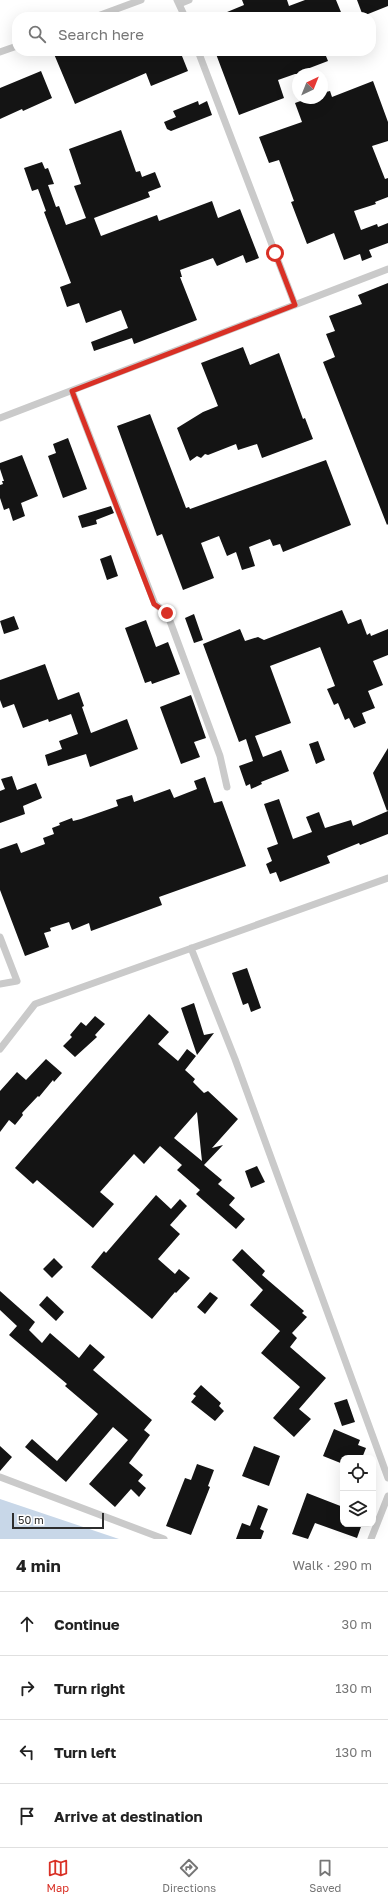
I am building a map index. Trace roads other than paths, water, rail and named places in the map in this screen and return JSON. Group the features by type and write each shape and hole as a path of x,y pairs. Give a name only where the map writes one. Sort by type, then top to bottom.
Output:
{"lane":[{"path":"109,12 141,0"},
{"path":"183,12 178,2 189,0"},
{"path":"0,52 12,48"},
{"path":"200,56 295,305"},
{"path":"0,418 388,269"},
{"path":"72,391 154,604 167,613 220,756 228,787"},
{"path":"0,1049 35,1004 388,878"},
{"path":"0,937 17,981 0,984"},
{"path":"191,948 238,1067 388,1478"},
{"path":"0,1477 164,1539"},
{"path":"371,1539 388,1496"}],"water":[{"path":"0,1499 119,1539 0,1539"}]}
